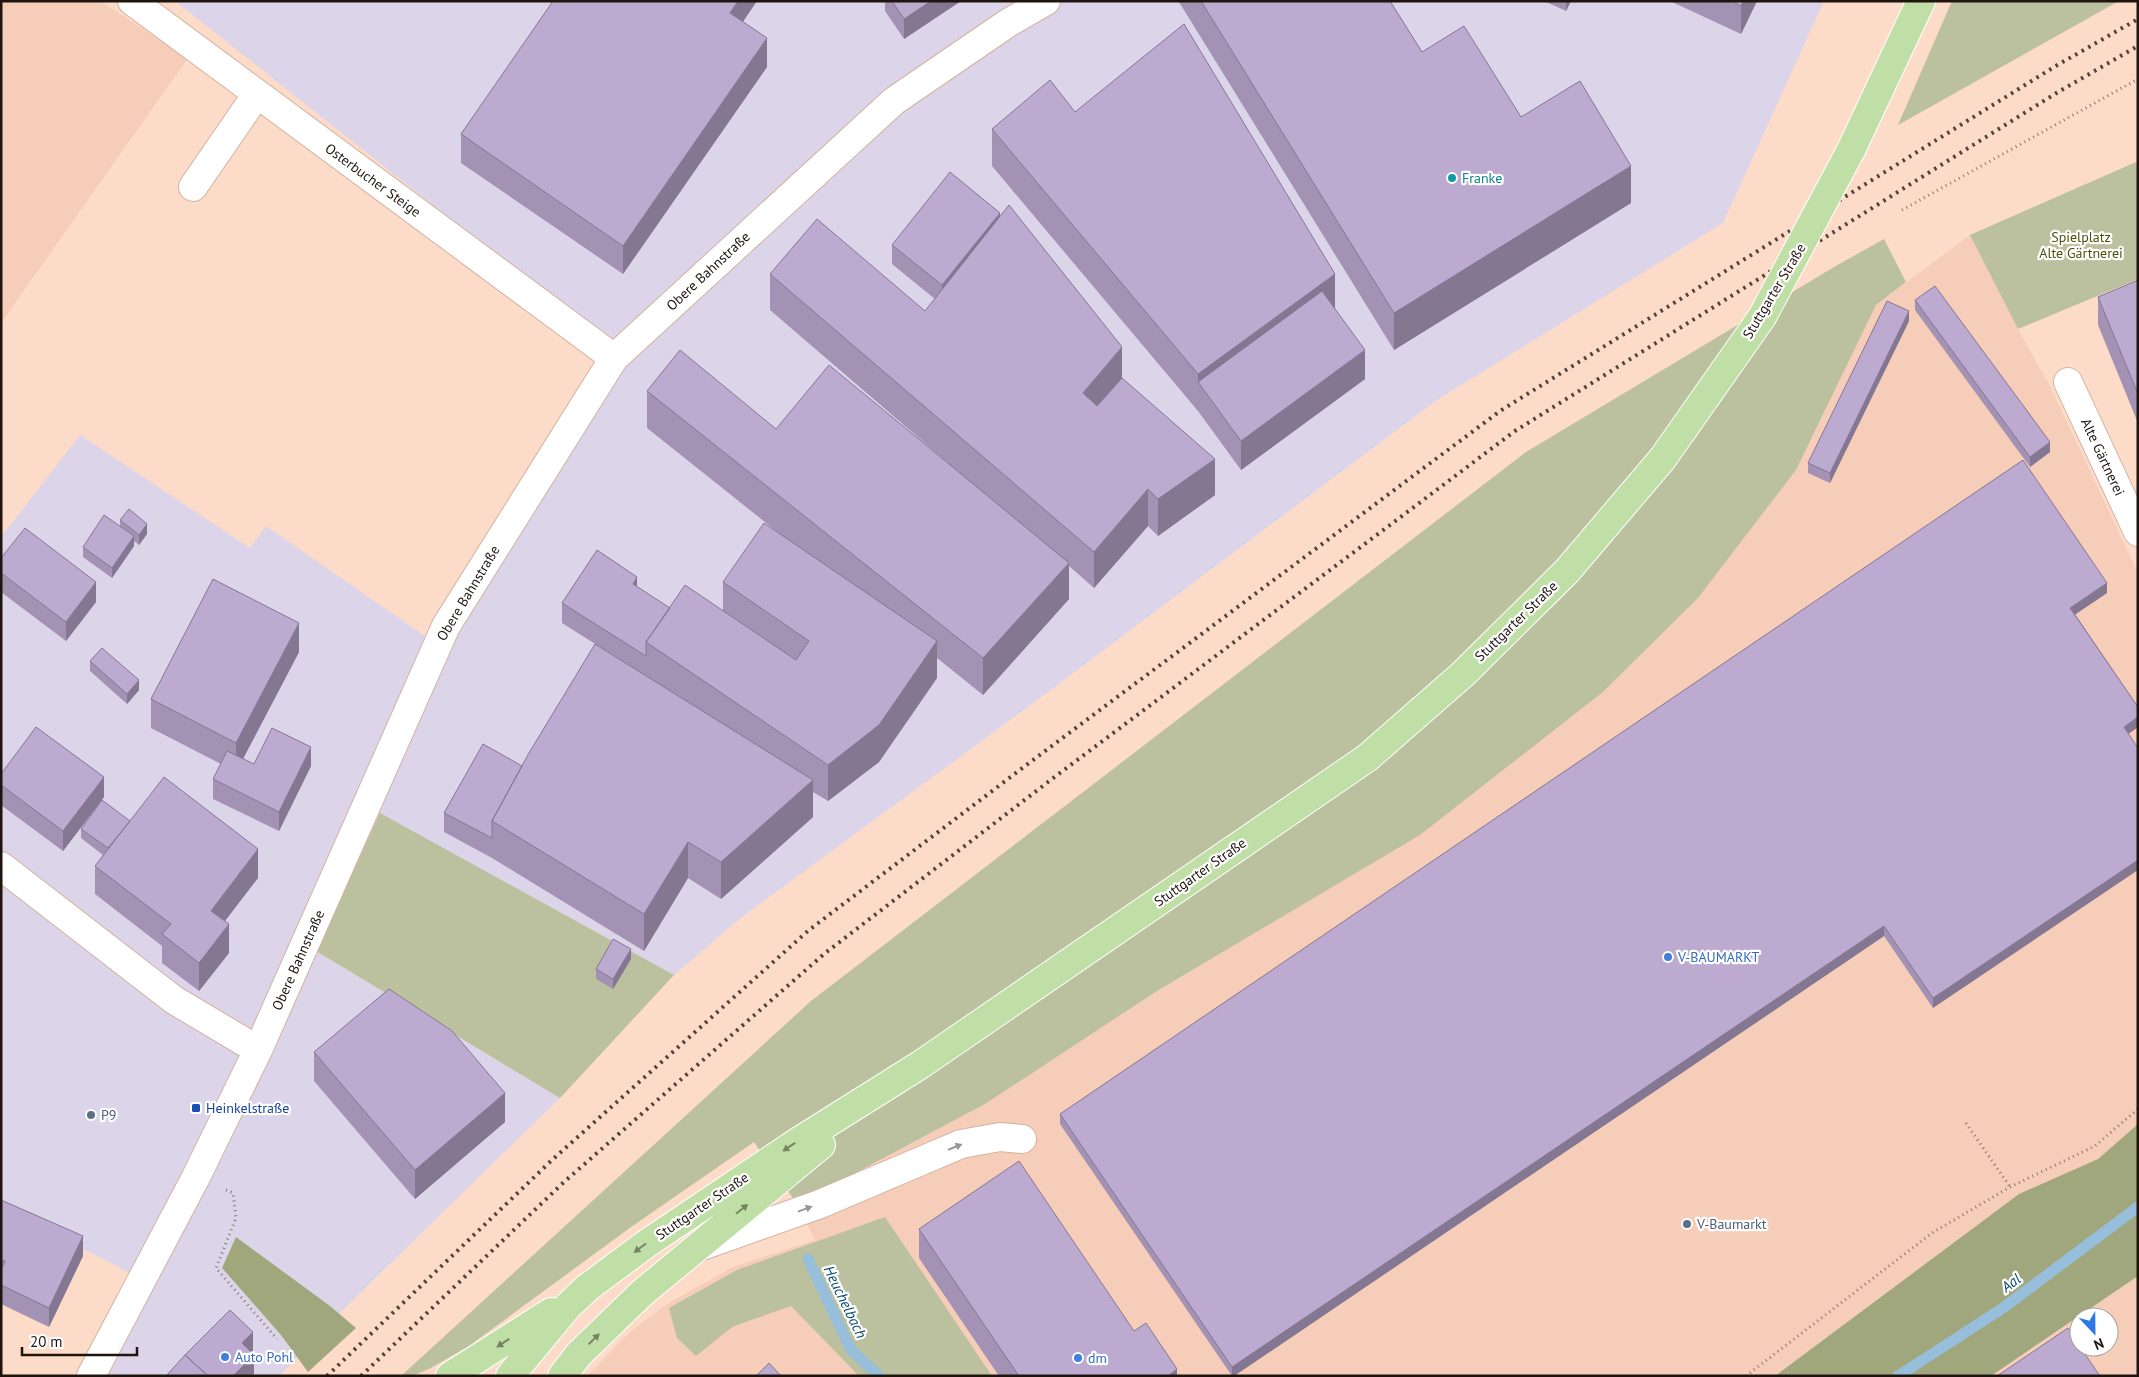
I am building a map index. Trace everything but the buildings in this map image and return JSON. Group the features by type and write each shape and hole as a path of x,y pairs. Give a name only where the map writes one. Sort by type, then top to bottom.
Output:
{"main road":[{"name":"Stuttgarter Straße","path":"510,1376 549,1326 587,1288 678,1222 799,1141 920,1065 1367,758 1463,674 1567,572 1663,458 1762,317 1851,150 1921,1"},
{"name":"Stuttgarter Straße","path":"562,1376 580,1354 635,1300 693,1249 920,1065"},
{"path":"450,1376 587,1288"}],"street":[{"name":"Osterbucher Steige","path":"132,1 614,358"},
{"name":"Obere Bahnstraße","path":"91,1376 196,1177 258,1050 446,626 614,358 894,101 1008,23 1046,1"},
{"path":"193,187 257,94"},
{"name":"Alte Gärtnerei","path":"2068,382 2138,532"},
{"path":"1,866 174,1000 258,1050"},
{"path":"693,1249 820,1204 961,1144 1000,1137 1022,1139"}],"path":[{"path":"1902,210 2138,79"},
{"path":"1746,1376 1932,1233 2010,1187 2095,1146 2138,1109"},
{"path":"1966,1123 2010,1187"},
{"path":"196,1177 233,1193 236,1218 216,1268 277,1339"}],"shaded area":[{"path":"5,1 100,1 188,58 1,323 1,6"},
{"path":"175,1 1824,1 1723,223 1437,400 1032,704 742,917 674,975 380,814 316,951 560,1098 312,1340 280,1376 78,1376 132,1274 1,1207 1,537 80,435 250,548 266,526 442,648 626,358"},
{"path":"1970,235 2018,329 2050,386 2138,573 2138,1124 2098,1159 2019,1194 1775,1376 587,1376 630,1332 667,1304 733,1267 815,1240 797,1204 985,1104 1157,991 1420,835 1603,692 1698,598 1796,470 1876,305"},
{"path":"2138,1276 2138,1376 1991,1376 2069,1323 2069,1357 2119,1357 2119,1307 2092,1307"}],"green space":[{"path":"1952,1 2119,1 1898,125"},
{"name":"Spielplatz Alte Gärtnerei","path":"2136,162 2138,166 2138,279 2018,329 1970,235"},
{"path":"1884,239 1906,282 1876,305 1796,470 1698,598 1603,692 1420,835 1157,991 985,1104 797,1204 754,1142 631,1227 469,1346 429,1369 412,1376 401,1376 811,1001 1526,452 1834,267"},
{"path":"380,813 674,975 560,1098 316,951"},
{"path":"2138,1124 2138,1276 2092,1307 2069,1307 2069,1323 1991,1376 1775,1376 2019,1194 2098,1159"},
{"path":"885,1217 992,1376 859,1376 791,1306 732,1327 696,1356 677,1338 669,1308 737,1270"},
{"path":"236,1237 330,1306 356,1328 308,1372 281,1335 222,1268"}],"waterway":[{"name":"Aal","path":"1898,1376 2003,1308 2138,1207"},
{"name":"Heuchelbach","path":"808,1259 851,1350 879,1376"}],"railway":[{"path":"327,1376 552,1160 809,930 1033,760 1500,411 2054,67 2138,19"},
{"path":"361,1376 564,1182 824,954 1048,782 1515,431 2058,92 2138,46"}],"place":[{"name":"Franke","path":"1452,178"},
{"name":"V-BAUMARKT","path":"1668,957"},
{"name":"Heinkelstraße","path":"196,1108"},
{"name":"P9","path":"91,1115"},
{"name":"V-Baumarkt","path":"1687,1224"},
{"name":"Auto Pohl","path":"225,1357"},
{"name":"dm","path":"1078,1358"}]}
